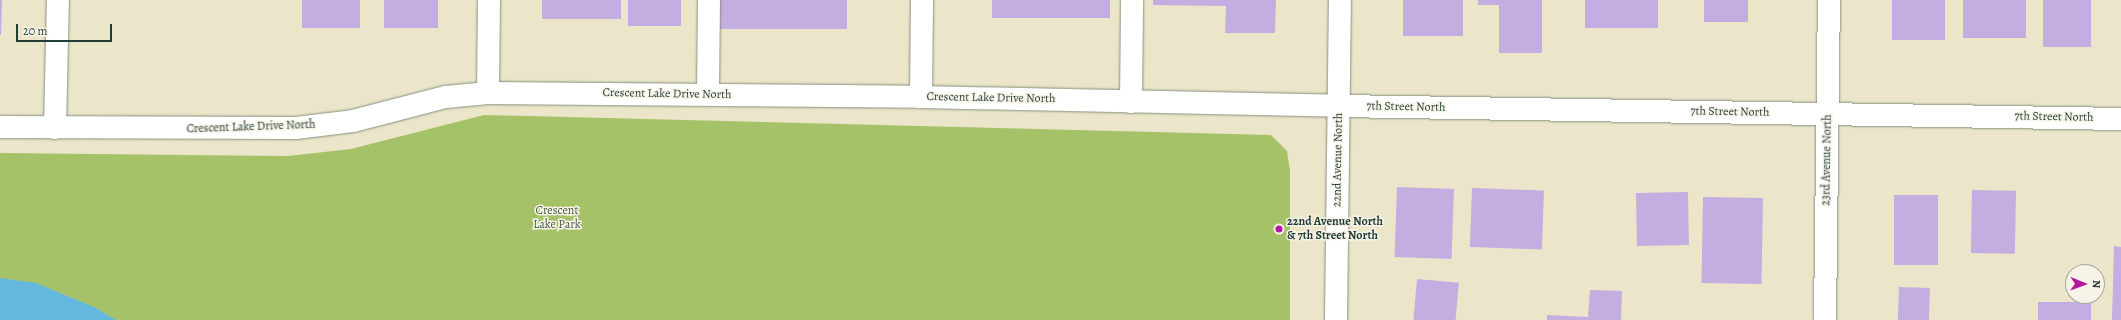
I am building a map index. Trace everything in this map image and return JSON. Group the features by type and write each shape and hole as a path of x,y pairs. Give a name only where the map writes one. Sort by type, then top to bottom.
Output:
{"street":[{"path":"55,128 58,0"},
{"path":"488,92 489,0"},
{"path":"708,94 709,0"},
{"path":"920,97 922,0"},
{"path":"1131,102 1132,0"},
{"name":"22nd Avenue North","path":"1336,320 1340,0"},
{"name":"23rd Avenue North","path":"1825,320 1829,0"},
{"name":"Crescent Lake Drive North","path":"0,127 296,128 353,121 446,98 488,92 920,97 1338,106"},
{"name":"7th Street North","path":"1338,106 2121,119"}],"green space":[{"name":"Crescent Lake Park","path":"484,115 1271,135 1287,151 1290,171 1290,320 0,320 0,153 288,156 351,149"}],"water":[{"path":"0,278 36,283 94,307 116,320 0,320"}],"building":[{"path":"0,0 2,0 1,35 0,35"},
{"path":"302,0 360,0 360,28 302,28"},
{"path":"384,0 438,0 438,28 384,28"},
{"path":"542,0 621,0 621,19 542,19"},
{"path":"628,0 681,0 681,26 628,26"},
{"path":"720,0 847,0 847,29 720,29"},
{"path":"992,0 1110,0 1110,18 992,18"},
{"path":"1153,0 1276,0 1275,33 1225,33 1226,6 1153,5"},
{"path":"1403,0 1463,0 1463,36 1403,36"},
{"path":"1478,0 1542,0 1542,53 1499,53 1499,5 1478,5"},
{"path":"1585,0 1658,0 1658,28 1585,28"},
{"path":"1704,0 1748,0 1748,22 1704,22"},
{"path":"1892,0 1945,0 1945,40 1892,40"},
{"path":"1963,0 2026,0 2026,38 1963,38"},
{"path":"2043,0 2091,0 2091,47 2043,47"},
{"path":"1397,187 1454,189 1452,259 1395,257"},
{"path":"1472,188 1544,191 1542,249 1470,247"},
{"path":"1972,190 2016,191 2015,254 1971,253"},
{"path":"1688,192 1689,245 1637,246 1636,193"},
{"path":"1894,195 1938,195 1938,265 1894,265"},
{"path":"1703,197 1763,198 1761,284 1701,283"},
{"path":"2114,246 2121,247 2121,320 2112,320"},
{"path":"1417,279 1459,283 1456,320 1413,320"},
{"path":"1899,287 1930,288 1929,320 1898,320"},
{"path":"1590,290 1622,291 1621,320 1547,320 1547,315 1588,317"},
{"path":"2038,302 2091,304 2091,320 2038,320"}],"place":[{"name":"22nd Avenue North & 7th Street North","path":"1279,229"}]}
